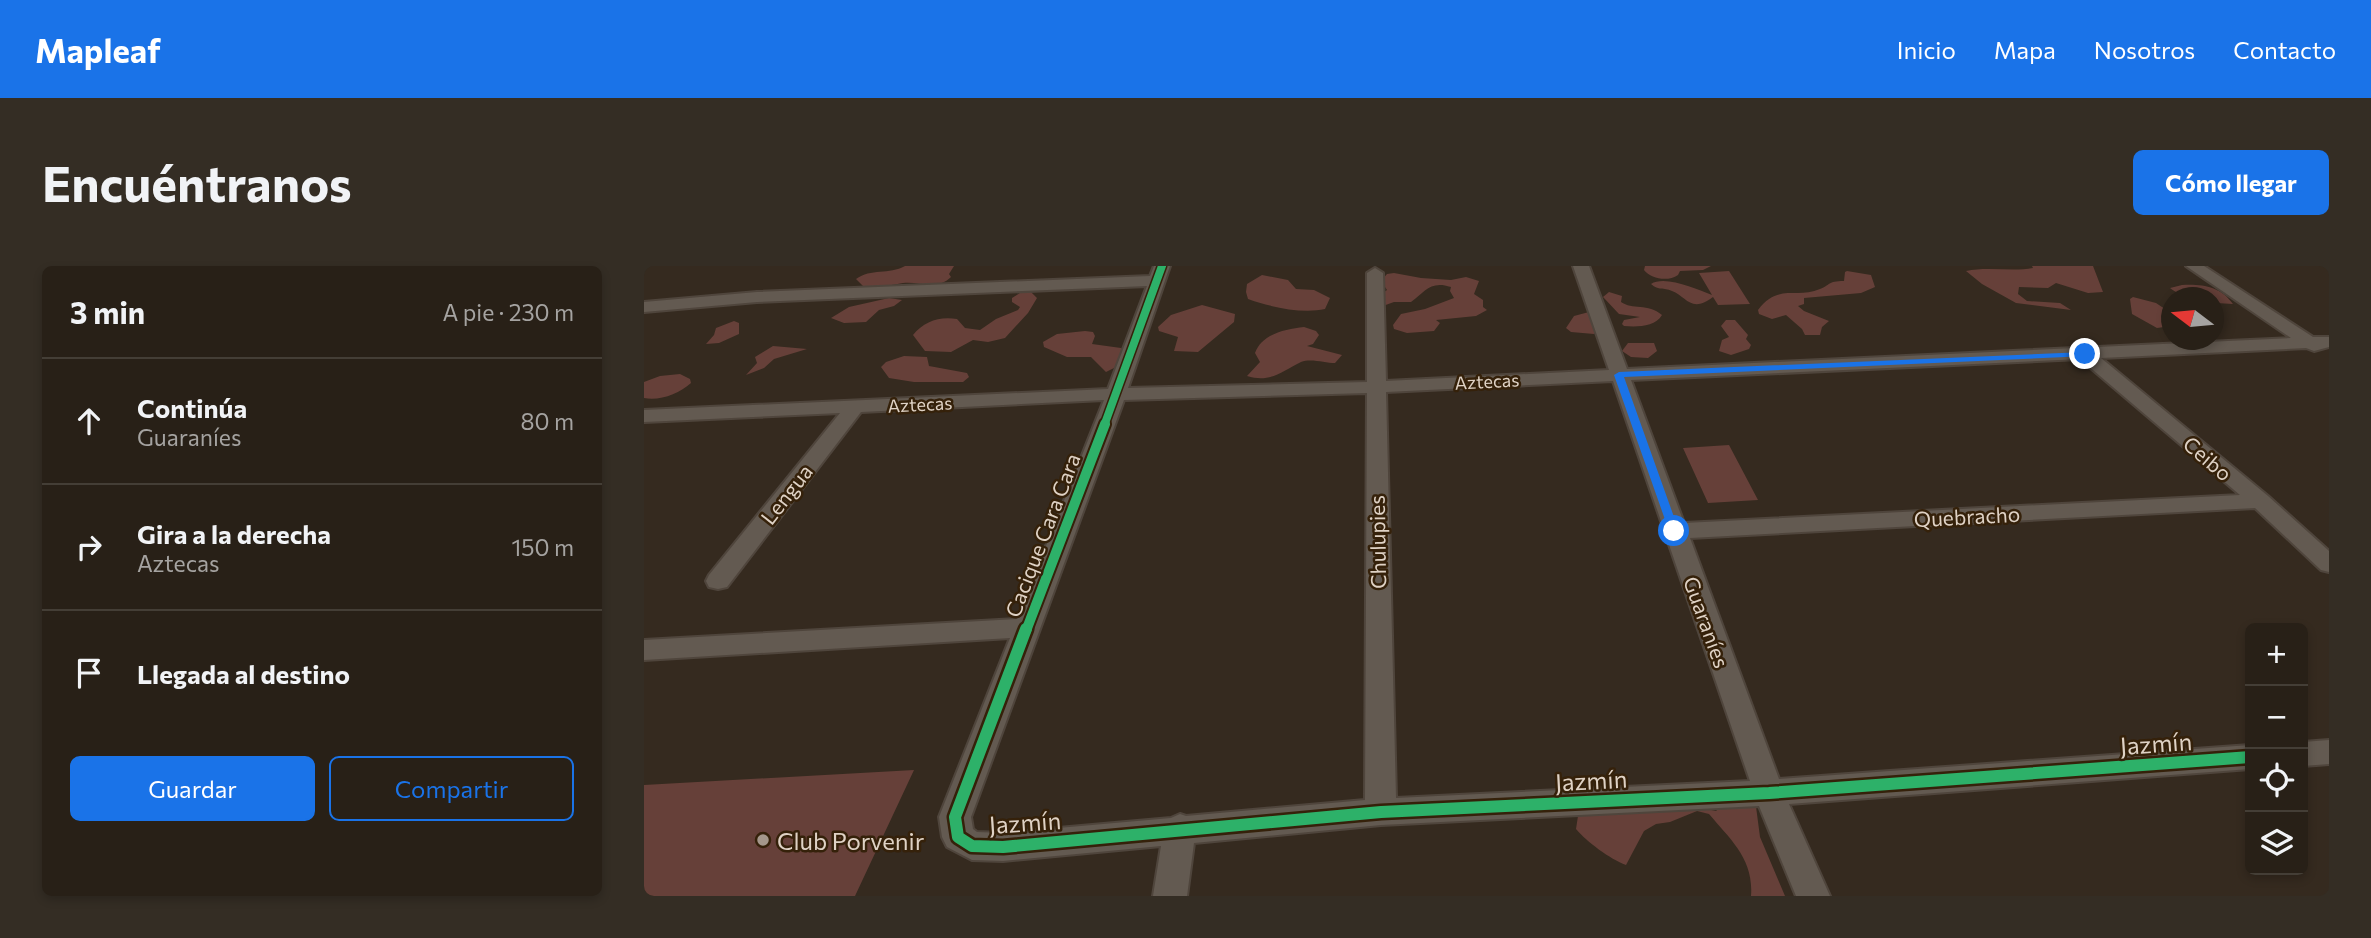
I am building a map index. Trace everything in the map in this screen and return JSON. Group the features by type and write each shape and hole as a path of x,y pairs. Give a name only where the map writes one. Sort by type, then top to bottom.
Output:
{"street":[{"name":"Guaraníes","path":"1581,266 1769,793 1813,896"},
{"path":"2194,266 2319,343 2329,356"},
{"name":"Chulupies","path":"1375,273 1374,387 1381,812"},
{"path":"644,307 757,297 1159,274"},
{"name":"Cacique Cara Cara","path":"956,817 1159,274"},
{"name":"Aztecas","path":"644,416 1116,394 1374,387 2319,343"},
{"name":"Ceibo","path":"2085,354 2260,501 2329,564"},
{"name":"Lengua","path":"718,580 855,407"},
{"name":"Quebracho","path":"1674,531 2260,501"},
{"path":"644,650 1027,628"},
{"path":"2308,754 2329,752"},
{"name":"Jazmín","path":"956,817 957,837 972,846 1003,847 1180,828 1381,812 1769,793 2245,757"},
{"path":"1170,896 1180,828"}],"shaded area":[{"path":"905,266 954,266 949,274 951,277 934,285 903,283 864,287 856,279 868,274"},
{"path":"1645,266 1711,266 1703,270 1680,271 1678,275 1665,279 1647,273"},
{"path":"2032,266 2093,266 2103,292 2088,293 2056,283 2048,288 2019,287 2018,294 2027,301 2060,303 2071,310 2016,303 1982,284 1966,271 2025,269 2033,268"},
{"path":"1729,271 1750,304 1718,305 1713,297 1694,304 1677,293 1651,284 1672,282 1712,295 1699,273"},
{"path":"1847,271 1871,275 1875,287 1861,293 1804,298 1804,304 1798,306 1829,321 1822,327 1820,335 1805,335 1786,315 1772,319 1759,314 1758,310 1773,297 1811,292 1832,282 1844,281"},
{"path":"1387,274 1451,280 1466,277 1479,281 1474,294 1483,300 1483,307 1487,310 1476,316 1436,320 1440,323 1434,331 1407,333 1394,329 1393,325 1401,314 1425,309 1454,298 1451,287 1438,285 1428,288 1411,302 1394,302 1380,307 1377,297 1387,290 1381,281"},
{"path":"1262,275 1288,280 1296,289 1314,290 1330,298 1325,309 1306,311 1276,307 1248,299 1247,284"},
{"path":"2197,285 2210,287 2174,287"},
{"path":"1023,291 1031,292 1037,298 1028,313 1005,338 988,342 973,340 951,352 925,351 913,335 927,323 944,318 957,319 965,328 980,330 996,319 1018,310 1020,307 1012,302 1012,298"},
{"path":"1609,292 1622,296 1621,302 1625,304 1651,309 1662,315 1650,324 1624,326 1624,320 1640,317 1619,314 1603,297"},
{"path":"2224,295 2228,298 2233,304 2224,303"},
{"path":"2133,297 2161,306 2161,327 2157,328 2132,314 2130,299"},
{"path":"889,298 902,300 894,306 879,310 866,322 844,323 831,318 849,307"},
{"path":"1202,305 1235,314 1234,322 1198,352 1174,351 1178,337 1159,331 1158,327 1171,315"},
{"path":"1589,312 1596,314 1598,330 1594,334 1571,332 1566,328 1574,316"},
{"path":"1726,320 1735,320 1748,335 1746,339 1751,345 1749,349 1731,355 1719,351 1722,340 1729,337 1721,326"},
{"path":"734,321 739,323 739,334 719,343 706,344 716,328"},
{"path":"1304,327 1316,331 1319,335 1313,344 1307,346 1342,355 1335,363 1305,361 1269,377 1247,376 1260,362 1255,353 1263,341 1282,331"},
{"path":"1093,332 1095,336 1092,344 1121,348 1124,356 1120,365 1106,372 1091,357 1067,357 1044,347 1043,342 1057,334"},
{"path":"1628,343 1654,343 1657,351 1648,358 1631,357 1622,351"},
{"path":"773,346 807,349 774,359 764,368 746,375 757,363 755,357"},
{"path":"904,356 927,357 929,366 967,373 969,377 963,382 914,382 889,378 881,367 886,362"},
{"path":"680,374 690,379 691,383 669,396 644,398 644,382 660,376"},
{"path":"1729,445 1758,500 1708,503 1683,448"},
{"name":"Club Porvenir","path":"914,770 855,896 644,896 644,785"},
{"path":"1755,799 1760,837 1785,896 1751,896 1749,871 1745,860 1709,814 1697,811 1670,822 1656,824 1644,831 1626,865 1599,850 1576,829 1578,816 1612,808 1664,804 1716,811 1726,802"}],"cycle path":[{"path":"1162,266 955,817 958,837 972,846 1003,847 1381,812 1769,793 2245,757"}],"place":[{"name":"Club Porvenir","path":"763,840"}],"route":[{"path":"1674,531 1619,375 2085,354"}]}
